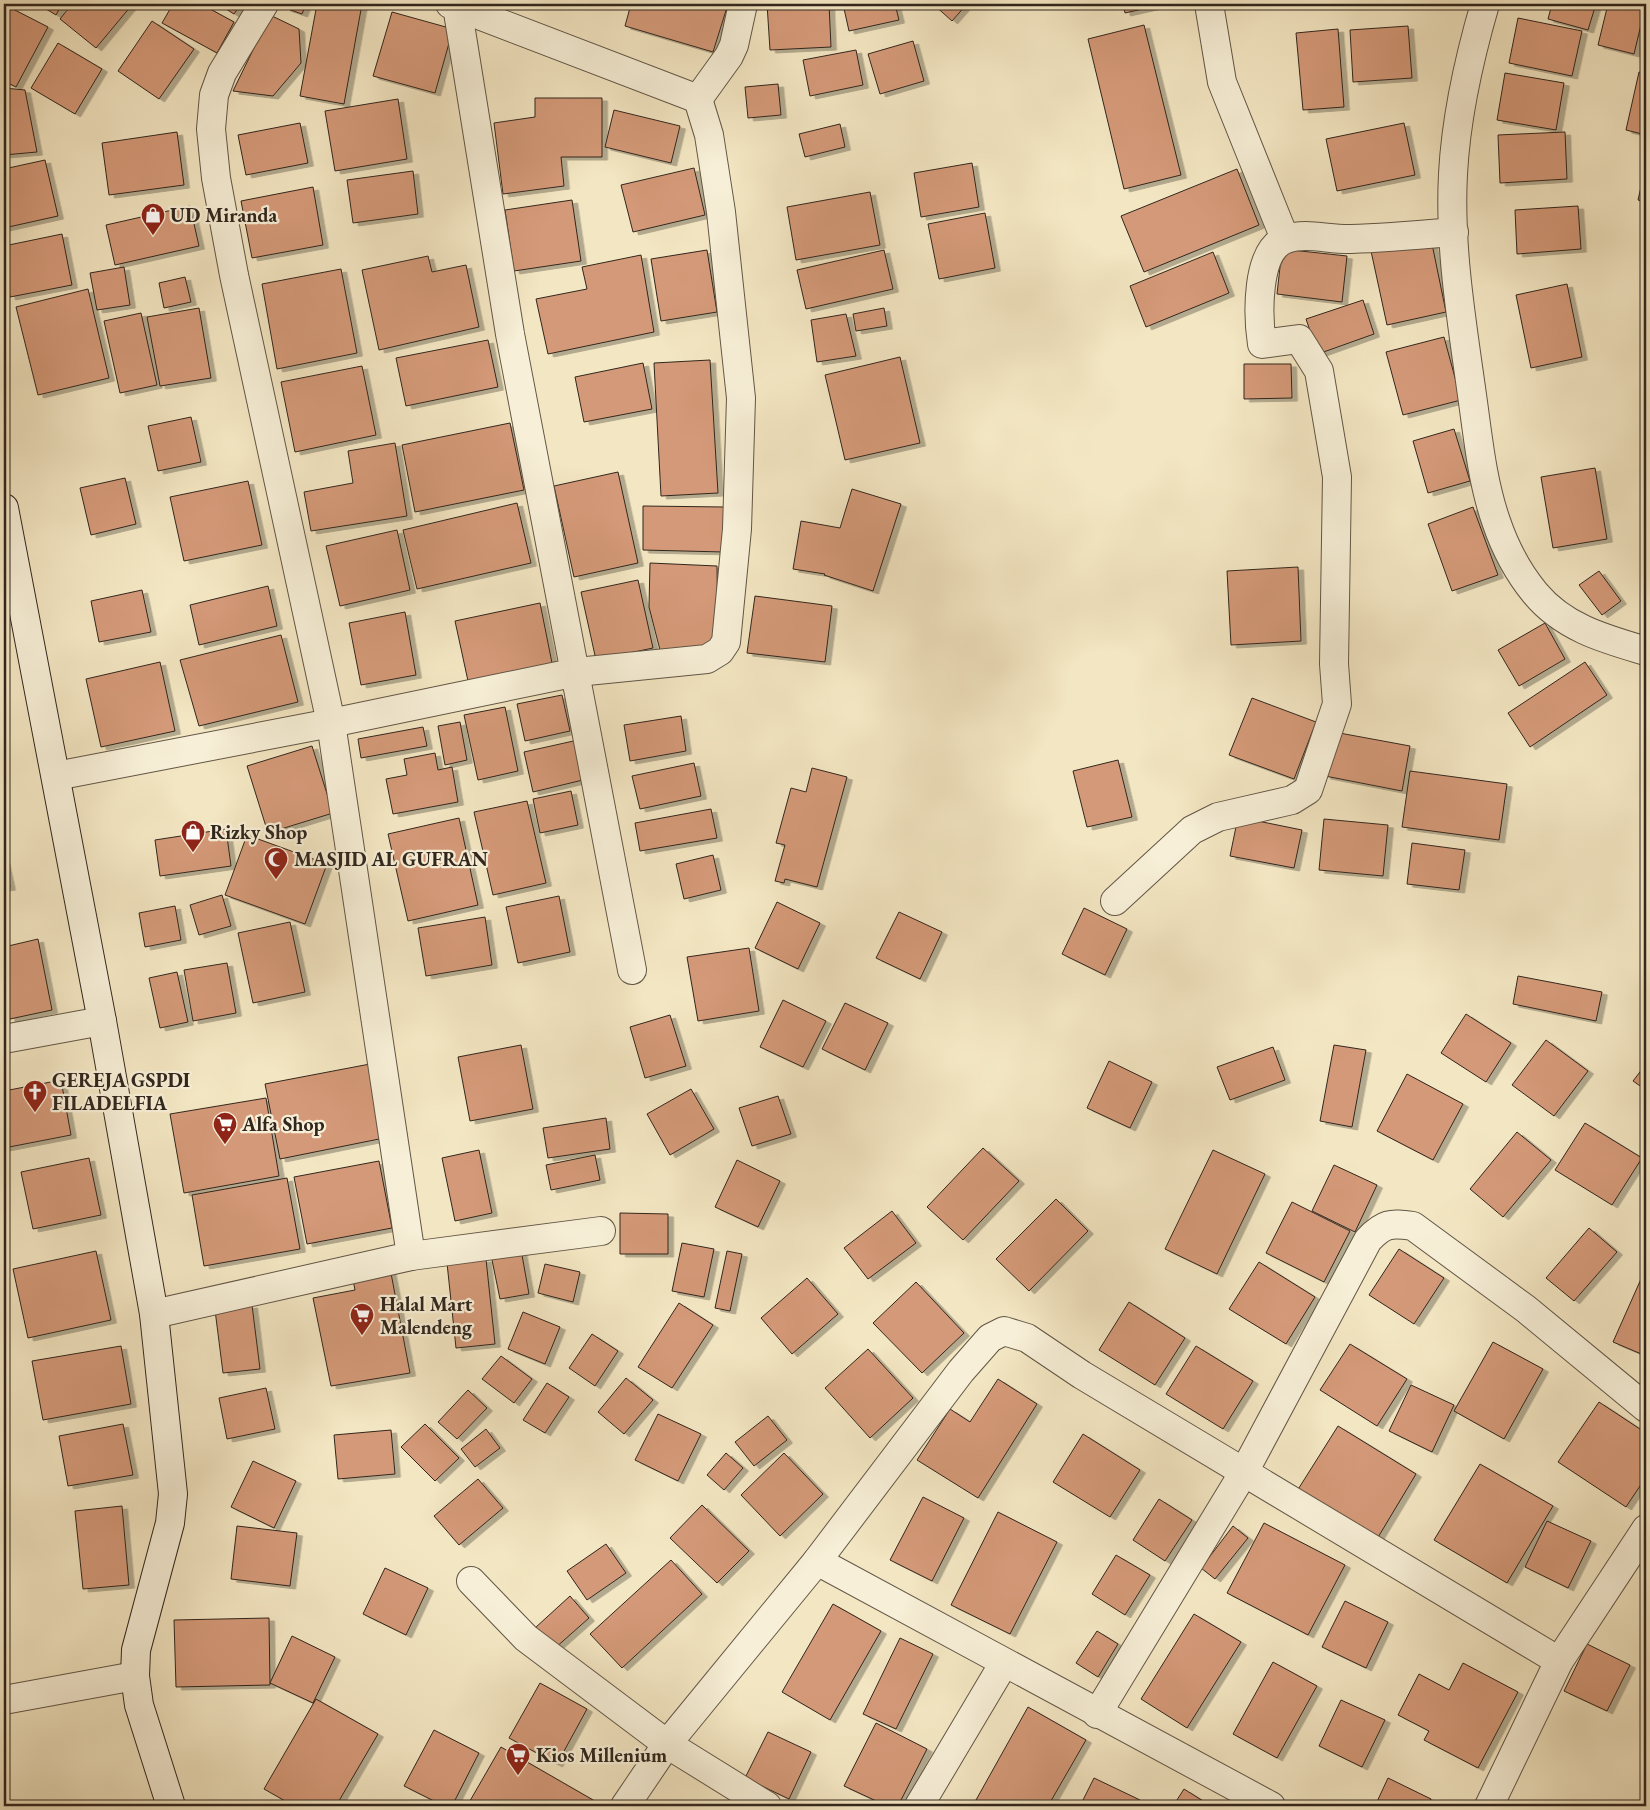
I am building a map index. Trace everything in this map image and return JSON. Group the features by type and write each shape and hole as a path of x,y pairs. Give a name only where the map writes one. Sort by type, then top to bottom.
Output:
{"street":[{"path":"264,4 222,72 214,95 211,129 216,178 234,275 331,723 411,1256"},
{"path":"698,99 730,56 743,4"},
{"path":"1209,4 1222,82 1286,239"},
{"path":"1485,4 1472,49 1458,124 1453,175 1454,232 1465,343 1484,476 1495,519 1506,547 1517,569 1536,595 1563,620 1597,637 1646,651"},
{"path":"453,5 698,99"},
{"path":"453,5 510,334 577,672 632,970"},
{"path":"56,776 331,723 577,672 707,659 720,651 726,642 737,529 741,398 721,212 709,134 698,99"},
{"path":"1115,901 1192,830 1218,816 1292,800 1308,790 1337,704 1334,664 1337,477 1319,371 1299,339 1262,344 1258,323 1264,266 1272,251 1286,239 1300,237 1349,240 1454,232"},
{"path":"4,508 102,1021 154,1314 173,1494 170,1523 136,1650 135,1676 139,1705 171,1806"},
{"path":"4,1039 102,1021"},
{"path":"1097,1714 1244,1472 1368,1240 1379,1229 1391,1224 1413,1226 1526,1309 1646,1408"},
{"path":"154,1314 411,1256 602,1231"},
{"path":"625,1806 667,1744 816,1562 961,1371 990,1338 1004,1331 1027,1338 1082,1375 1559,1661"},
{"path":"1489,1806 1559,1661 1646,1529"},
{"path":"816,1562 1271,1806"},
{"path":"471,1581 526,1638 667,1744 767,1806"},
{"path":"919,1806 1004,1664"},
{"path":"4,1700 135,1676"}],"building":[{"path":"38,4 62,4 56,15"},
{"path":"72,4 129,4 131,6 96,48 60,19"},
{"path":"173,4 201,4 234,22 217,53 162,23"},
{"path":"218,4 241,4 234,14"},
{"path":"287,4 306,4 302,14 285,8"},
{"path":"317,4 362,4 344,104 300,96"},
{"path":"631,4 728,4 713,52 625,26"},
{"path":"767,4 829,4 831,47 770,50"},
{"path":"843,4 895,4 899,20 849,31"},
{"path":"933,4 967,4 952,21"},
{"path":"1123,4 1165,4 1125,13"},
{"path":"1552,4 1596,4 1588,30 1548,19"},
{"path":"1608,4 1646,4 1634,54 1598,45"},
{"path":"11,8 48,27 16,87 4,81 4,22"},
{"path":"392,12 453,29 435,93 373,76"},
{"path":"270,15 299,29 301,63 273,96 233,91"},
{"path":"1518,18 1582,31 1572,76 1509,63"},
{"path":"152,21 194,49 159,99 118,71"},
{"path":"1144,25 1181,175 1124,189 1088,39"},
{"path":"1408,26 1412,78 1353,82 1350,30"},
{"path":"1338,29 1344,107 1303,110 1296,33"},
{"path":"913,41 924,81 880,94 868,54"},
{"path":"58,43 102,69 75,114 31,88"},
{"path":"856,50 863,85 810,96 803,60"},
{"path":"1639,72 1646,73 1646,135 1626,130"},
{"path":"1505,73 1564,83 1556,130 1497,120"},
{"path":"778,84 781,115 748,118 745,87"},
{"path":"4,88 25,90 37,152 4,155"},
{"path":"535,98 602,98 602,157 561,157 564,186 503,194 494,123 535,117"},
{"path":"398,99 407,159 335,171 325,111"},
{"path":"614,110 680,126 671,163 605,147"},
{"path":"300,123 308,163 246,175 238,135"},
{"path":"1404,123 1415,175 1337,191 1326,139"},
{"path":"840,124 845,147 805,157 799,134"},
{"path":"177,132 184,185 109,195 102,143"},
{"path":"1565,132 1567,179 1500,183 1498,135"},
{"path":"45,160 58,216 4,228 4,169"},
{"path":"972,163 979,207 921,217 914,173"},
{"path":"1646,165 1646,202 1638,200"},
{"path":"694,168 705,215 633,232 621,185"},
{"path":"1237,169 1259,225 1144,272 1121,216"},
{"path":"413,171 418,214 353,223 347,180"},
{"path":"313,187 323,245 252,258 241,201"},
{"path":"870,192 880,245 796,260 787,207"},
{"path":"572,200 581,261 514,271 505,210"},
{"name":"UD Miranda","path":"190,206 199,246 115,265 106,225"},
{"path":"1578,206 1581,249 1517,254 1515,210"},
{"path":"985,213 995,268 939,279 928,224"},
{"path":"62,234 72,285 10,297 4,262 4,246"},
{"path":"1431,239 1446,312 1387,325 1371,251"},
{"path":"1282,249 1347,256 1342,302 1277,294"},
{"path":"707,250 717,312 661,321 651,259"},
{"path":"884,250 893,289 806,309 797,270"},
{"path":"1213,252 1229,293 1146,327 1130,286"},
{"path":"641,255 654,332 548,354 536,299 587,289 582,267"},
{"path":"428,256 432,272 466,265 479,327 379,350 362,270"},
{"path":"124,267 130,305 97,310 90,273"},
{"path":"341,269 357,353 277,369 262,284"},
{"path":"185,277 191,302 164,308 159,283"},
{"path":"1567,284 1582,357 1531,368 1516,295"},
{"path":"88,289 109,378 38,395 16,307"},
{"path":"1363,300 1374,334 1318,354 1306,319"},
{"path":"199,308 211,378 160,386 147,317"},
{"path":"884,308 887,326 856,331 853,314"},
{"path":"141,313 157,385 120,393 104,321"},
{"path":"846,314 856,356 817,362 811,320"},
{"path":"1444,337 1461,400 1403,415 1386,352"},
{"path":"488,340 498,387 406,406 396,358"},
{"path":"900,357 920,443 845,460 825,375"},
{"path":"710,360 718,493 661,496 654,363"},
{"path":"643,363 652,409 584,422 575,377"},
{"path":"1244,364 1291,364 1292,398 1244,399"},
{"path":"362,366 376,435 295,452 281,382"},
{"path":"191,417 201,462 158,471 148,426"},
{"path":"510,423 524,490 415,512 402,445"},
{"path":"1454,429 1470,481 1428,493 1413,441"},
{"path":"395,443 407,516 311,531 304,492 353,483 348,451"},
{"path":"1595,468 1607,539 1553,548 1541,477"},
{"path":"618,472 638,563 574,577 554,486"},
{"path":"125,478 136,524 91,535 80,488"},
{"path":"248,481 262,545 184,561 170,497"},
{"path":"852,489 901,504 873,591 825,574 793,569 801,521 840,528"},
{"path":"517,503 531,563 417,589 403,530"},
{"path":"643,506 725,507 724,552 643,550"},
{"path":"1473,507 1498,575 1452,591 1428,524"},
{"path":"397,530 410,590 340,606 326,546"},
{"path":"650,563 717,566 718,645 660,650 649,607"},
{"path":"1298,567 1301,641 1231,645 1227,571"},
{"path":"1599,571 1621,601 1602,615 1579,585"},
{"path":"638,580 653,648 596,660 581,592"},
{"path":"268,586 277,626 199,645 190,605"},
{"path":"142,590 151,632 99,642 91,601"},
{"path":"755,596 832,606 825,662 747,653"},
{"path":"540,603 552,663 468,681 455,621"},
{"path":"405,612 416,675 361,685 349,623"},
{"path":"1545,623 1565,659 1519,686 1498,650"},
{"path":"281,635 298,702 199,726 180,660"},
{"path":"160,662 175,731 101,747 86,679"},
{"path":"1585,662 1607,695 1530,747 1508,713"},
{"path":"562,695 570,731 525,741 517,704"},
{"path":"1252,698 1316,722 1294,779 1229,755"},
{"path":"505,707 518,771 478,780 464,715"},
{"path":"681,716 686,751 630,761 624,725"},
{"path":"460,722 467,760 445,765 438,726"},
{"path":"423,727 427,746 361,758 358,739"},
{"path":"1334,732 1410,746 1402,791 1325,776"},
{"path":"578,740 587,779 533,792 524,752"},
{"path":"312,746 333,813 268,833 247,766"},
{"path":"435,753 438,770 452,767 458,802 393,814 386,779 407,775 404,759"},
{"path":"1118,760 1132,817 1087,827 1073,771"},
{"path":"694,763 701,796 640,809 632,776"},
{"path":"812,768 847,777 817,887 785,879 784,883 775,881 785,845 776,843 791,788 806,792"},
{"path":"1410,771 1507,784 1499,840 1402,827"},
{"path":"571,791 578,825 540,833 533,799"},
{"path":"527,801 546,883 493,895 474,812"},
{"path":"711,809 717,838 640,851 635,823"},
{"path":"1238,817 1302,830 1294,868 1230,856"},
{"path":"459,818 478,905 408,921 388,834"},
{"path":"1324,819 1388,825 1383,876 1319,870"},
{"name":"Rizky Shop","path":"226,829 231,866 160,876 155,840"},
{"name":"MASJID AL GUFRAN","path":"247,835 327,864 305,924 225,895"},
{"path":"1412,843 1465,850 1459,890 1407,884"},
{"path":"713,855 721,890 684,899 676,864"},
{"path":"4,860 10,887 4,888"},
{"path":"222,895 231,926 199,935 190,905"},
{"path":"559,896 570,952 518,963 506,907"},
{"path":"777,902 820,923 798,969 755,948"},
{"path":"175,906 181,940 145,947 139,913"},
{"path":"1084,908 1127,929 1105,975 1062,954"},
{"path":"899,912 942,932 920,979 876,958"},
{"path":"485,917 492,965 426,976 418,928"},
{"path":"290,922 305,992 253,1003 238,933"},
{"path":"38,939 52,1010 10,1019 9,1015 4,1016 4,947"},
{"path":"749,948 759,1011 698,1021 687,957"},
{"path":"227,963 236,1013 193,1021 184,970"},
{"path":"177,972 188,1022 160,1028 149,978"},
{"path":"1518,976 1602,992 1596,1021 1513,1004"},
{"path":"783,1000 826,1021 803,1067 760,1047"},
{"path":"845,1003 888,1023 865,1070 822,1049"},
{"path":"1466,1014 1511,1043 1486,1082 1441,1053"},
{"path":"670,1015 686,1066 645,1078 630,1027"},
{"path":"1546,1040 1588,1071 1554,1116 1512,1085"},
{"path":"521,1045 533,1109 470,1121 458,1057"},
{"path":"1334,1045 1366,1050 1352,1127 1320,1121"},
{"path":"1273,1047 1285,1080 1230,1100 1217,1067"},
{"path":"1109,1061 1152,1082 1130,1128 1087,1108"},
{"path":"370,1064 384,1138 280,1159 265,1084"},
{"path":"1646,1064 1646,1090 1633,1081"},
{"path":"1407,1074 1463,1104 1433,1160 1377,1131"},
{"name":"GEREJA GSPDI FILADELFIA","path":"61,1080 71,1135 4,1148 4,1091"},
{"path":"691,1089 714,1129 670,1155 647,1114"},
{"path":"778,1096 791,1134 752,1146 739,1108"},
{"name":"Alfa Shop","path":"266,1098 279,1176 184,1193 170,1114"},
{"path":"606,1118 610,1149 548,1158 543,1128"},
{"path":"1585,1123 1642,1158 1612,1205 1555,1170"},
{"path":"1517,1132 1551,1160 1503,1217 1470,1189"},
{"path":"983,1148 1019,1181 963,1240 927,1207"},
{"path":"479,1150 492,1213 455,1221 442,1158"},
{"path":"1213,1150 1265,1174 1217,1274 1165,1249"},
{"path":"595,1155 600,1180 551,1190 546,1165"},
{"path":"89,1158 101,1215 33,1229 21,1172"},
{"path":"737,1160 780,1181 758,1227 715,1207"},
{"path":"379,1161 392,1228 307,1244 294,1177"},
{"path":"1334,1165 1377,1185 1355,1232 1312,1211"},
{"path":"287,1178 300,1249 204,1266 192,1195"},
{"path":"1056,1199 1088,1231 1029,1291 996,1259"},
{"path":"1292,1202 1350,1231 1324,1282 1266,1253"},
{"path":"892,1211 916,1243 868,1279 844,1248"},
{"path":"620,1213 668,1214 668,1254 620,1254"},
{"path":"1589,1228 1617,1252 1574,1301 1546,1278"},
{"path":"682,1243 714,1249 704,1297 672,1291"},
{"path":"520,1244 529,1294 500,1299 490,1250"},
{"path":"1399,1249 1444,1278 1414,1324 1369,1295"},
{"path":"96,1251 111,1320 28,1338 13,1269"},
{"path":"727,1251 742,1254 730,1311 715,1308"},
{"path":"486,1259 495,1344 456,1348 447,1263"},
{"path":"1259,1262 1315,1297 1286,1344 1229,1309"},
{"path":"545,1264 580,1272 573,1302 538,1293"},
{"name":"Halal Mart Malendeng","path":"390,1268 410,1373 331,1386 313,1298 355,1290 352,1275"},
{"path":"807,1278 838,1314 792,1354 761,1318"},
{"path":"1641,1279 1646,1281 1646,1356 1613,1342"},
{"path":"916,1282 964,1333 922,1373 873,1323"},
{"path":"1129,1302 1185,1338 1155,1385 1099,1350"},
{"path":"679,1303 713,1325 672,1388 638,1367"},
{"path":"252,1305 260,1369 223,1373 215,1310"},
{"path":"523,1312 560,1327 545,1364 508,1349"},
{"path":"592,1334 618,1351 595,1386 569,1368"},
{"path":"1493,1342 1543,1369 1504,1439 1454,1411"},
{"path":"1350,1344 1407,1379 1377,1426 1320,1390"},
{"path":"121,1346 131,1404 43,1420 32,1361"},
{"path":"1196,1346 1253,1381 1223,1429 1166,1394"},
{"path":"868,1349 913,1398 870,1438 825,1388"},
{"path":"501,1356 532,1379 514,1403 482,1379"},
{"path":"626,1378 653,1400 624,1434 598,1412"},
{"path":"998,1379 1037,1404 978,1498 917,1460 950,1409 970,1422"},
{"path":"547,1383 569,1397 545,1433 523,1420"},
{"path":"1411,1385 1454,1405 1432,1452 1389,1431"},
{"path":"266,1388 275,1429 227,1439 219,1398"},
{"path":"468,1390 487,1408 457,1439 438,1422"},
{"path":"1599,1402 1646,1433 1646,1477 1626,1507 1558,1462"},
{"path":"658,1414 701,1434 678,1481 635,1460"},
{"path":"768,1416 787,1440 754,1466 735,1442"},
{"path":"123,1424 133,1475 68,1486 59,1436"},
{"path":"425,1424 459,1458 435,1481 401,1447"},
{"path":"1338,1426 1416,1474 1377,1539 1297,1491"},
{"path":"486,1429 500,1448 475,1467 461,1449"},
{"path":"391,1430 395,1474 338,1479 334,1435"},
{"path":"1083,1434 1140,1470 1110,1517 1053,1482"},
{"path":"726,1453 743,1468 724,1490 707,1475"},
{"path":"784,1453 823,1494 780,1536 741,1495"},
{"path":"253,1461 296,1481 274,1528 231,1507"},
{"path":"1480,1464 1553,1506 1507,1583 1434,1540"},
{"path":"478,1479 503,1508 459,1545 434,1516"},
{"path":"923,1497 964,1518 932,1581 890,1560"},
{"path":"1159,1499 1192,1520 1165,1561 1133,1540"},
{"path":"702,1505 749,1551 717,1583 670,1538"},
{"path":"122,1506 129,1585 83,1589 75,1511"},
{"path":"998,1512 1057,1542 1010,1634 951,1605"},
{"path":"1547,1521 1591,1541 1568,1588 1525,1567"},
{"path":"1264,1523 1345,1565 1308,1635 1227,1593"},
{"path":"237,1526 297,1533 290,1586 231,1579"},
{"path":"1233,1526 1248,1538 1215,1579 1201,1568"},
{"path":"606,1544 626,1573 587,1600 567,1571"},
{"path":"1116,1555 1150,1575 1125,1615 1092,1594"},
{"path":"671,1560 702,1594 622,1668 590,1634"},
{"path":"385,1568 428,1588 406,1635 363,1614"},
{"path":"570,1596 589,1618 554,1649 535,1628"},
{"path":"1345,1601 1388,1622 1366,1668 1322,1647"},
{"path":"833,1604 881,1631 830,1720 782,1692"},
{"path":"1194,1614 1241,1642 1187,1728 1141,1699"},
{"path":"269,1618 270,1685 176,1687 174,1620"},
{"path":"1097,1631 1118,1644 1098,1677 1076,1663"},
{"path":"292,1636 335,1657 313,1703 270,1683"},
{"path":"900,1638 933,1654 896,1729 863,1714"},
{"path":"1587,1644 1630,1665 1607,1711 1564,1691"},
{"path":"1273,1662 1317,1686 1277,1758 1233,1734"},
{"path":"1463,1663 1518,1692 1478,1768 1424,1740 1429,1731 1398,1715 1419,1674 1449,1690"},
{"path":"540,1683 587,1709 557,1764 509,1738"},
{"path":"316,1699 378,1734 336,1806 294,1806 264,1789"},
{"path":"1341,1700 1385,1720 1362,1767 1319,1746"},
{"path":"1028,1707 1086,1740 1048,1806 988,1806 976,1800"},
{"path":"876,1723 927,1749 898,1806 887,1806 844,1786"},
{"path":"434,1730 479,1753 452,1806 444,1806 404,1786"},
{"path":"768,1732 811,1752 789,1799 745,1778"},
{"name":"Kios Millenium","path":"501,1747 600,1804 598,1806 467,1806"},
{"path":"1094,1778 1140,1800 1138,1806 1080,1806"},
{"path":"1388,1778 1431,1799 1428,1806 1375,1806"},
{"path":"1184,1789 1211,1806 1173,1806"}],"place":[{"name":"UD Miranda","path":"153,236"},
{"name":"Rizky Shop","path":"193,853"},
{"name":"MASJID AL GUFRAN","path":"276,880"},
{"name":"GEREJA GSPDI FILADELFIA","path":"35,1113"},
{"name":"Alfa Shop","path":"225,1145"},
{"name":"Halal Mart Malendeng","path":"362,1336"},
{"name":"Kios Millenium","path":"518,1776"}]}
